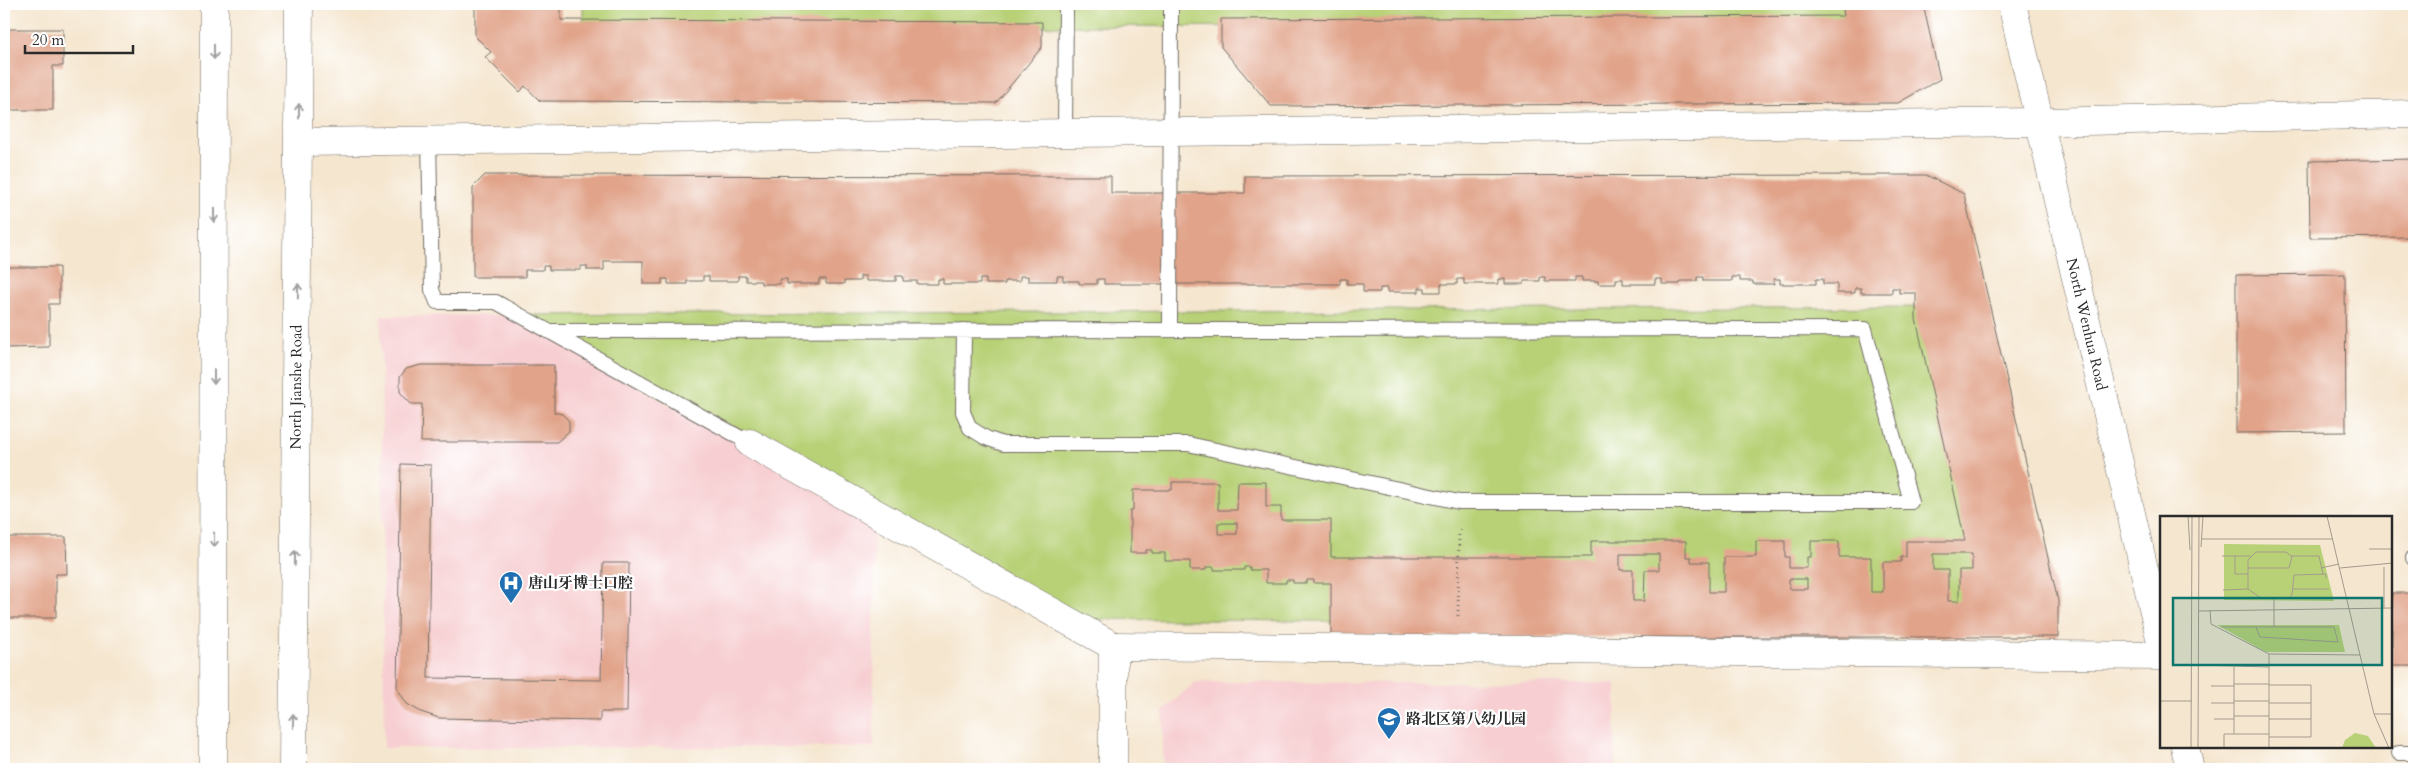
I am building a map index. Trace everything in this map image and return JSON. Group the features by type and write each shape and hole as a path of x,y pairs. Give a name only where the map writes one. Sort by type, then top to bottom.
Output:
{"street":[{"path":"214,4 214,769"},
{"name":"North Jianshe Road","path":"293,769 299,4"},
{"name":"North Wenhua Road","path":"2012,4 2160,637"},
{"path":"299,142 2039,122 2414,114"},
{"path":"750,443 1113,646 2160,656"},
{"path":"1113,646 1113,769"},
{"path":"2185,748 2190,769"}],"lane":[{"path":"1065,133 1066,4"},
{"path":"1170,330 1171,4"},
{"path":"429,140 432,290 437,302 496,302 750,443"},
{"path":"548,331 964,330 1865,329 1911,502 1459,502 1188,444 1003,444 986,438 970,428 963,412 964,330"},
{"path":"2399,753 2414,753"}],"path":[{"path":"1458,649 1459,502"}],"shaded area":[{"name":"唐山牙博士口腔","path":"509,315 747,448 874,526 874,747 384,748 381,316"},
{"name":"路北区第八幼儿园","path":"1195,682 1616,683 1615,769 1163,769 1163,711"}],"green space":[{"path":"583,4 1858,4 1864,28 583,25"},
{"path":"1925,307 1990,627 1080,619 755,437 509,315"}],"building":[{"path":"475,4 561,4 561,20 1042,22 1042,47 996,103 540,101 525,86 520,92 485,57 491,52 475,36"},
{"path":"1842,4 1923,4 1940,79 1898,103 1271,106 1221,47 1221,19 1844,16"},
{"path":"4,29 63,29 63,66 53,66 53,110 4,110"},
{"path":"2414,159 2414,237 2310,238 2309,161"},
{"path":"485,175 1111,176 1111,193 1245,193 1245,176 1926,175 1964,194 2058,601 2058,637 1331,637 1331,583 1314,583 1314,580 1307,580 1307,583 1293,583 1293,580 1286,580 1286,583 1266,583 1266,570 1250,570 1250,567 1244,567 1244,570 1214,570 1214,567 1206,567 1206,570 1190,570 1190,561 1165,561 1165,553 1152,553 1152,550 1146,550 1146,553 1130,553 1130,511 1133,511 1133,490 1172,490 1172,482 1218,482 1218,510 1237,510 1238,482 1266,482 1266,507 1281,507 1281,520 1331,520 1331,557 1591,557 1591,541 1686,541 1686,557 1691,557 1691,562 1709,562 1709,592 1724,592 1724,557 1756,557 1756,541 1785,541 1785,557 1789,557 1789,568 1807,568 1807,557 1811,557 1811,541 1839,541 1839,557 1871,557 1871,592 1883,592 1883,562 1901,562 1901,557 1906,557 1906,541 1965,541 1916,319 1916,293 1899,293 1899,288 1892,288 1892,293 1861,293 1861,288 1855,288 1855,293 1837,293 1837,284 1823,284 1823,279 1816,279 1816,284 1780,284 1780,279 1774,279 1774,284 1753,284 1753,281 1740,281 1740,277 1732,277 1732,281 1703,281 1703,277 1697,277 1697,281 1680,281 1680,284 1662,284 1662,279 1655,279 1655,284 1623,284 1623,279 1616,279 1616,284 1598,284 1598,281 1582,281 1582,277 1575,277 1575,281 1545,281 1545,277 1540,277 1540,281 1524,281 1524,284 1505,284 1505,279 1498,279 1498,284 1464,284 1464,279 1457,279 1457,284 1441,284 1441,292 1425,292 1425,288 1419,288 1419,292 1387,292 1387,288 1380,288 1380,292 1363,292 1363,284 1347,284 1347,279 1340,279 1340,284 1104,284 1104,279 1097,279 1097,284 1079,284 1079,281 1063,281 1063,276 1057,276 1057,281 1028,281 1028,276 1020,276 1020,281 1005,281 1005,284 986,284 986,279 980,279 980,284 943,284 943,279 938,279 938,284 917,284 917,281 903,281 903,276 896,276 896,281 866,281 866,276 860,276 860,281 844,281 844,284 826,284 826,279 819,279 819,284 787,284 787,279 780,279 780,284 761,284 761,281 746,281 746,276 738,276 738,281 709,281 709,276 703,276 703,281 687,281 687,284 668,284 668,279 662,279 662,284 643,284 643,261 604,261 604,270 587,270 587,266 581,266 581,270 549,270 549,266 543,266 543,270 525,270 525,277 473,277 473,187","holes":["1218,523 1237,523 1237,534 1218,534","1620,554 1659,554 1659,570 1645,570 1644,601 1633,601 1633,570 1620,570","1933,554 1972,554 1972,570 1959,570 1959,601 1948,601 1948,570 1933,570","1789,579 1807,579 1807,589 1789,589"]},
{"path":"4,267 59,267 59,304 49,304 49,347 4,348"},
{"path":"2345,274 2346,432 2236,433 2236,275"},
{"path":"421,365 554,365 554,412 562,414 569,421 569,431 557,442 421,442 422,404 411,404 400,392 400,377 406,369"},
{"path":"401,464 431,465 428,678 601,680 603,563 629,563 627,712 600,712 600,721 439,718 421,712 407,704 397,688"},
{"path":"4,537 66,537 67,574 56,574 56,618 4,618"},
{"path":"2393,593 2414,593 2414,666 2393,666"}],"place":[{"name":"唐山牙博士口腔","path":"511,604"},
{"name":"路北区第八幼儿园","path":"1389,740"}]}
